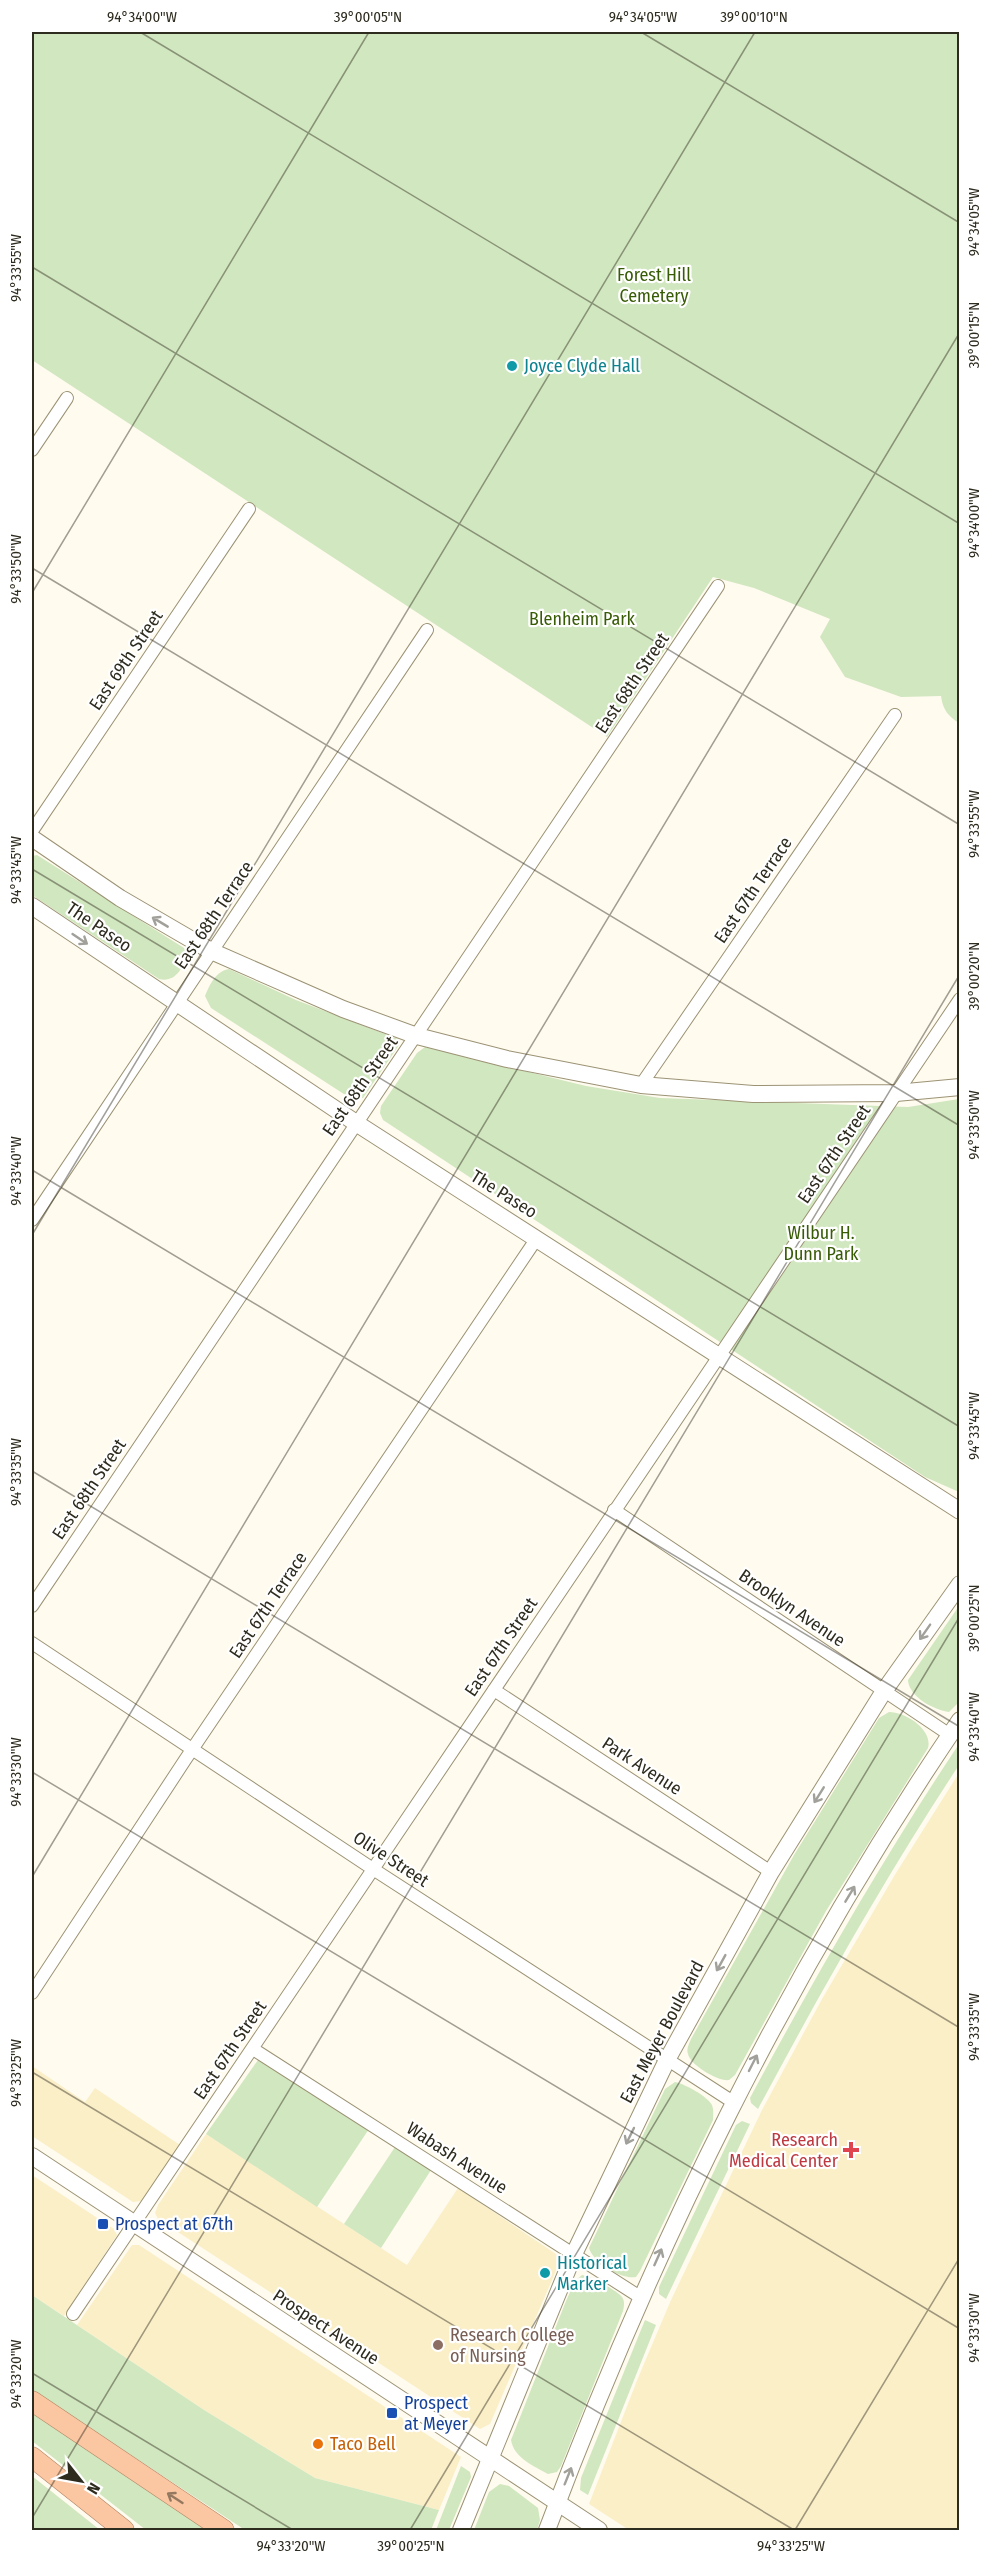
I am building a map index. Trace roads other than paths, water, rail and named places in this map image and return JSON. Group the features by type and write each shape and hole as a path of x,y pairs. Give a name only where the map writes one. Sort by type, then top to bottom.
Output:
{"highway":[{"path":"32,2402 224,2530"},
{"path":"32,2457 124,2530"}],"main road":[{"name":"The Paseo","path":"32,838 120,897 211,951 344,1009 417,1036 507,1059 641,1085 753,1094 896,1093 960,1087"},
{"name":"The Paseo","path":"32,906 356,1123 960,1511"},
{"name":"East Meyer Boulevard","path":"461,2530 574,2254 667,2060 771,1872 884,1691 960,1584"},
{"path":"547,2530 640,2297 733,2102 815,1950 960,1720"},
{"name":"Prospect Avenue","path":"32,2156 599,2530"}],"street":[{"path":"32,450 67,398"},
{"name":"East 69th Street","path":"32,831 249,509"},
{"name":"East 68th Street","path":"32,1606 718,586"},
{"name":"East 68th Terrace","path":"32,1220 427,630"},
{"name":"East 67th Terrace","path":"641,1085 895,715"},
{"name":"East 67th Street","path":"73,2314 960,999"},
{"name":"East 67th Terrace","path":"32,1993 193,1749 537,1238"},
{"name":"Brooklyn Avenue","path":"614,1510 950,1735"},
{"name":"Olive Street","path":"32,1643 733,2102"},
{"name":"Park Avenue","path":"494,1690 771,1872"},
{"name":"Wabash Avenue","path":"253,2049 640,2297"}],"place":[{"name":"Joyce Clyde Hall","path":"512,366"},
{"name":"Research Medical Center","path":"851,2150"},
{"name":"Prospect at 67th","path":"103,2224"},
{"name":"Historical Marker","path":"545,2273"},
{"name":"Research College of Nursing","path":"438,2345"},
{"name":"Prospect at Meyer","path":"392,2413"},
{"name":"Taco Bell","path":"318,2444"}],"park label":[{"name":"Forest Hill Cemetery","path":"654,285"},
{"name":"Blenheim Park","path":"582,619"},
{"name":"Wilbur H. Dunn Park","path":"821,1243"}]}
